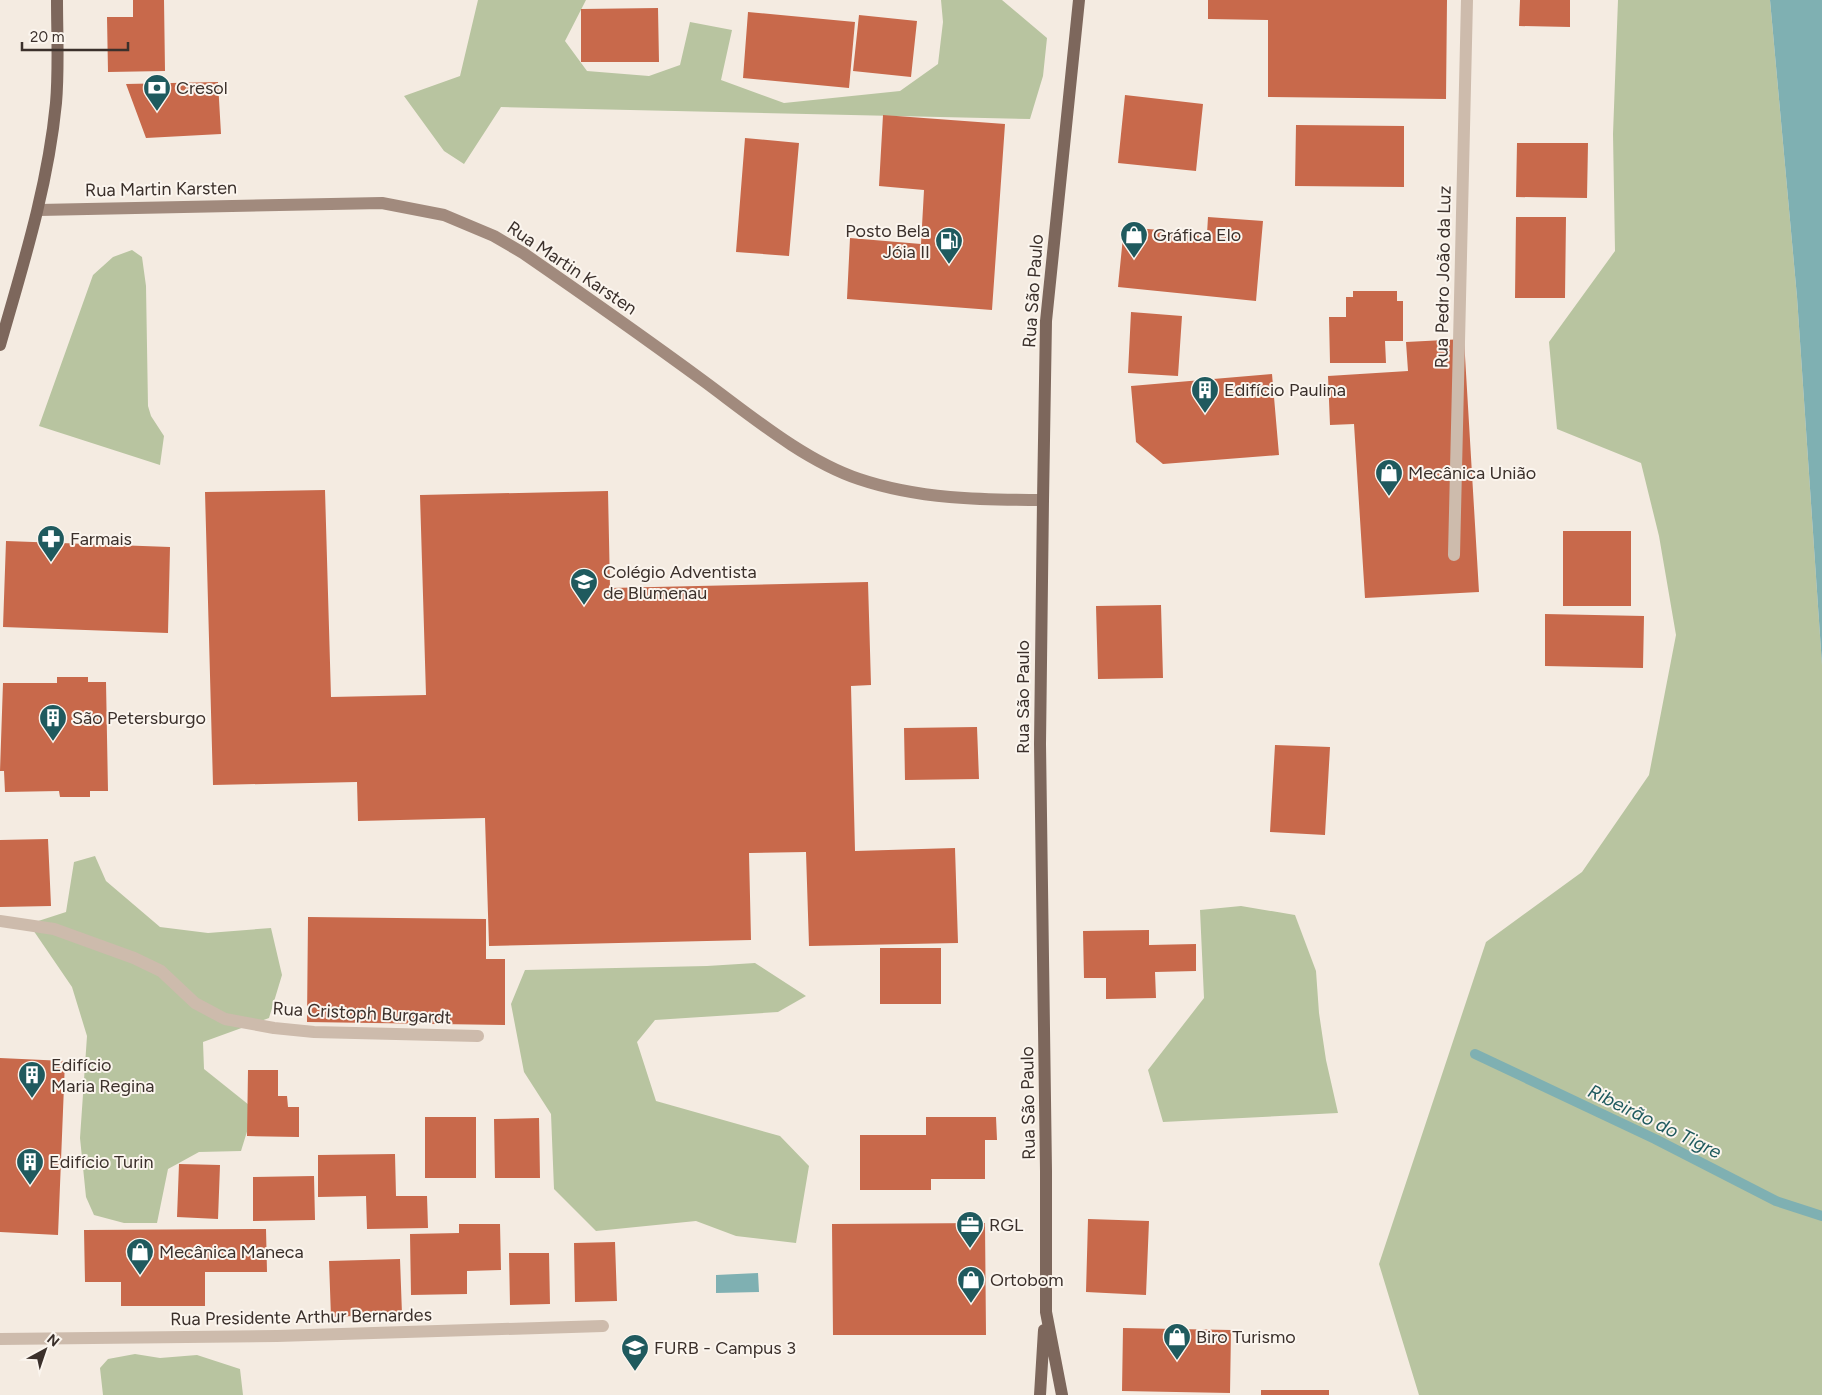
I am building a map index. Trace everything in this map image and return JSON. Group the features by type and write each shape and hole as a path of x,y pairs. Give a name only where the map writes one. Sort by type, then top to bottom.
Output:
{"main road":[{"path":"0,345 39,210 56,103 57,0"},
{"name":"Rua São Paulo","path":"1062,1395 1046,1312 1040,744 1042,500 1046,321 1079,0"},
{"path":"1040,1395 1046,1312"}],"street":[{"name":"Rua Pedro João da Luz","path":"1454,555 1467,0"},
{"name":"Rua Martin Karsten","path":"39,210 382,203 444,214 494,236 523,253 764,425 811,456 857,479 904,492 942,497 1042,500"},
{"name":"Rua Cristoph Burgardt","path":"0,921 54,929 134,958 161,971 195,1003 225,1019 274,1028 314,1032 478,1036"},
{"name":"Rua Presidente Arthur Bernardes","path":"0,1340 296,1335 603,1326"}],"green space":[{"path":"478,0 586,0 565,41 587,71 649,76 680,65 690,22 732,30 721,80 784,103 900,91 938,64 943,22 941,0 1002,0 1047,38 1043,76 1030,119 501,107 464,164 444,151 404,96 460,76"},
{"path":"1618,0 1770,0 1797,297 1822,665 1822,1395 1419,1395 1379,1264 1486,942 1582,872 1649,775 1676,635 1659,536 1641,463 1557,429 1549,342 1615,251 1613,134"},
{"path":"132,250 142,257 146,286 148,406 151,416 164,436 160,465 39,426 93,275 113,257"},
{"path":"95,856 106,881 160,927 208,933 271,928 282,975 269,1018 203,1042 204,1069 254,1109 241,1151 199,1152 168,1169 157,1223 124,1223 94,1215 86,1197 80,1138 87,1036 72,987 29,924 66,912 74,862"},
{"path":"1241,906 1295,915 1316,971 1319,1013 1326,1060 1338,1113 1163,1122 1148,1070 1204,998 1200,910"},
{"path":"755,963 806,996 778,1012 655,1020 637,1042 656,1101 780,1136 809,1166 796,1243 736,1236 696,1221 596,1231 554,1189 551,1114 524,1072 511,1004 525,970 707,966"},
{"path":"135,1354 160,1358 197,1355 240,1369 243,1395 103,1395 100,1368 108,1359"}],"water":[{"path":"1770,0 1822,0 1822,665 1797,297"},
{"path":"758,1273 759,1292 716,1293 716,1275"}],"building":[{"path":"133,0 164,0 165,71 108,72 107,17 133,17"},
{"path":"1208,0 1447,0 1446,99 1268,97 1268,20 1208,19"},
{"path":"1520,0 1570,0 1570,27 1519,26"},
{"path":"658,8 659,62 581,62 581,9"},
{"path":"748,12 855,22 849,88 743,78"},
{"path":"859,15 917,21 911,77 853,71"},
{"path":"218,82 221,134 146,138 126,84"},
{"path":"1125,95 1203,104 1196,171 1118,163"},
{"path":"883,115 1005,124 992,310 847,299 850,238 921,244 924,190 879,186"},
{"path":"1296,125 1404,126 1404,187 1295,186"},
{"path":"745,138 799,143 789,256 736,252"},
{"path":"1517,143 1588,143 1587,198 1516,197"},
{"path":"1208,217 1263,221 1256,301 1118,287 1124,227 1207,234"},
{"path":"1516,217 1566,217 1565,298 1515,298"},
{"path":"1353,291 1397,291 1397,301 1403,301 1403,341 1385,341 1386,363 1330,363 1329,317 1346,317 1346,297 1353,297"},
{"path":"1131,312 1182,316 1178,376 1128,373"},
{"path":"1464,339 1479,592 1365,598 1354,424 1330,425 1328,376 1408,371 1406,342"},
{"name":"Edifício Paulina","path":"1272,374 1279,455 1163,464 1136,442 1131,386"},
{"path":"325,490 331,697 426,695 420,495 608,491 610,588 868,582 871,685 851,686 855,851 955,848 958,943 809,946 806,852 749,853 751,940 489,946 485,818 358,821 357,782 213,785 205,492"},
{"path":"1563,531 1631,531 1631,606 1563,606"},
{"path":"6,541 170,547 168,633 3,627"},
{"path":"1161,605 1163,678 1098,679 1096,606"},
{"path":"1545,614 1644,616 1643,668 1545,666"},
{"name":"São Petersburgo","path":"57,677 88,677 88,682 106,682 108,791 90,791 90,797 60,797 59,791 5,792 4,771 0,771 3,683 57,683"},
{"path":"977,727 979,779 905,780 904,728"},
{"path":"1275,745 1330,747 1325,835 1270,832"},
{"path":"48,839 51,906 0,907 0,840"},
{"path":"308,917 486,919 486,959 505,959 505,1025 307,1022"},
{"path":"1149,930 1149,945 1196,944 1196,971 1155,972 1156,998 1106,999 1106,978 1084,978 1083,931"},
{"path":"880,948 941,948 941,1004 880,1004"},
{"path":"0,1058 65,1061 58,1235 0,1232"},
{"path":"248,1070 278,1070 278,1096 287,1096 288,1107 299,1107 299,1137 247,1136"},
{"path":"425,1117 476,1117 476,1178 425,1178"},
{"path":"926,1117 996,1117 997,1140 985,1140 985,1179 931,1179 931,1190 860,1190 860,1135 926,1135"},
{"path":"539,1118 540,1178 495,1178 494,1119"},
{"path":"395,1154 396,1196 427,1196 428,1228 367,1229 366,1196 318,1197 318,1155"},
{"path":"179,1164 220,1165 218,1219 177,1217"},
{"path":"314,1176 315,1220 253,1221 253,1177"},
{"path":"1088,1219 1149,1221 1146,1295 1086,1292"},
{"path":"985,1223 986,1335 833,1335 832,1224"},
{"path":"459,1224 500,1224 501,1270 467,1271 467,1294 411,1295 410,1234 459,1233"},
{"path":"266,1229 267,1272 205,1272 205,1306 121,1306 121,1282 85,1282 84,1230"},
{"path":"615,1242 617,1301 575,1302 574,1243"},
{"path":"509,1253 549,1253 550,1304 510,1305"},
{"path":"400,1259 402,1314 331,1317 329,1261"},
{"name":"Biro Turismo","path":"1123,1328 1231,1330 1230,1393 1122,1391"},
{"path":"1261,1390 1329,1390 1329,1395 1261,1395"}],"waterway":[{"name":"Ribeirão do Tigre","path":"1475,1054 1655,1139 1776,1201 1822,1216"}],"place":[{"name":"Cresol","path":"157,112"},
{"name":"Gráfica Elo","path":"1134,259"},
{"name":"Posto Bela Jóia II","path":"949,265"},
{"name":"Edifício Paulina","path":"1205,414"},
{"name":"Mecânica União","path":"1389,497"},
{"name":"Farmais","path":"51,563"},
{"name":"Colégio Adventista de Blumenau","path":"584,606"},
{"name":"São Petersburgo","path":"53,742"},
{"name":"Edifício Maria Regina","path":"32,1099"},
{"name":"Edifício Turin","path":"30,1186"},
{"name":"RGL","path":"970,1249"},
{"name":"Mecânica Maneca","path":"140,1276"},
{"name":"Ortobom","path":"971,1304"},
{"name":"Biro Turismo","path":"1177,1361"},
{"name":"FURB - Campus 3","path":"635,1372"}]}
